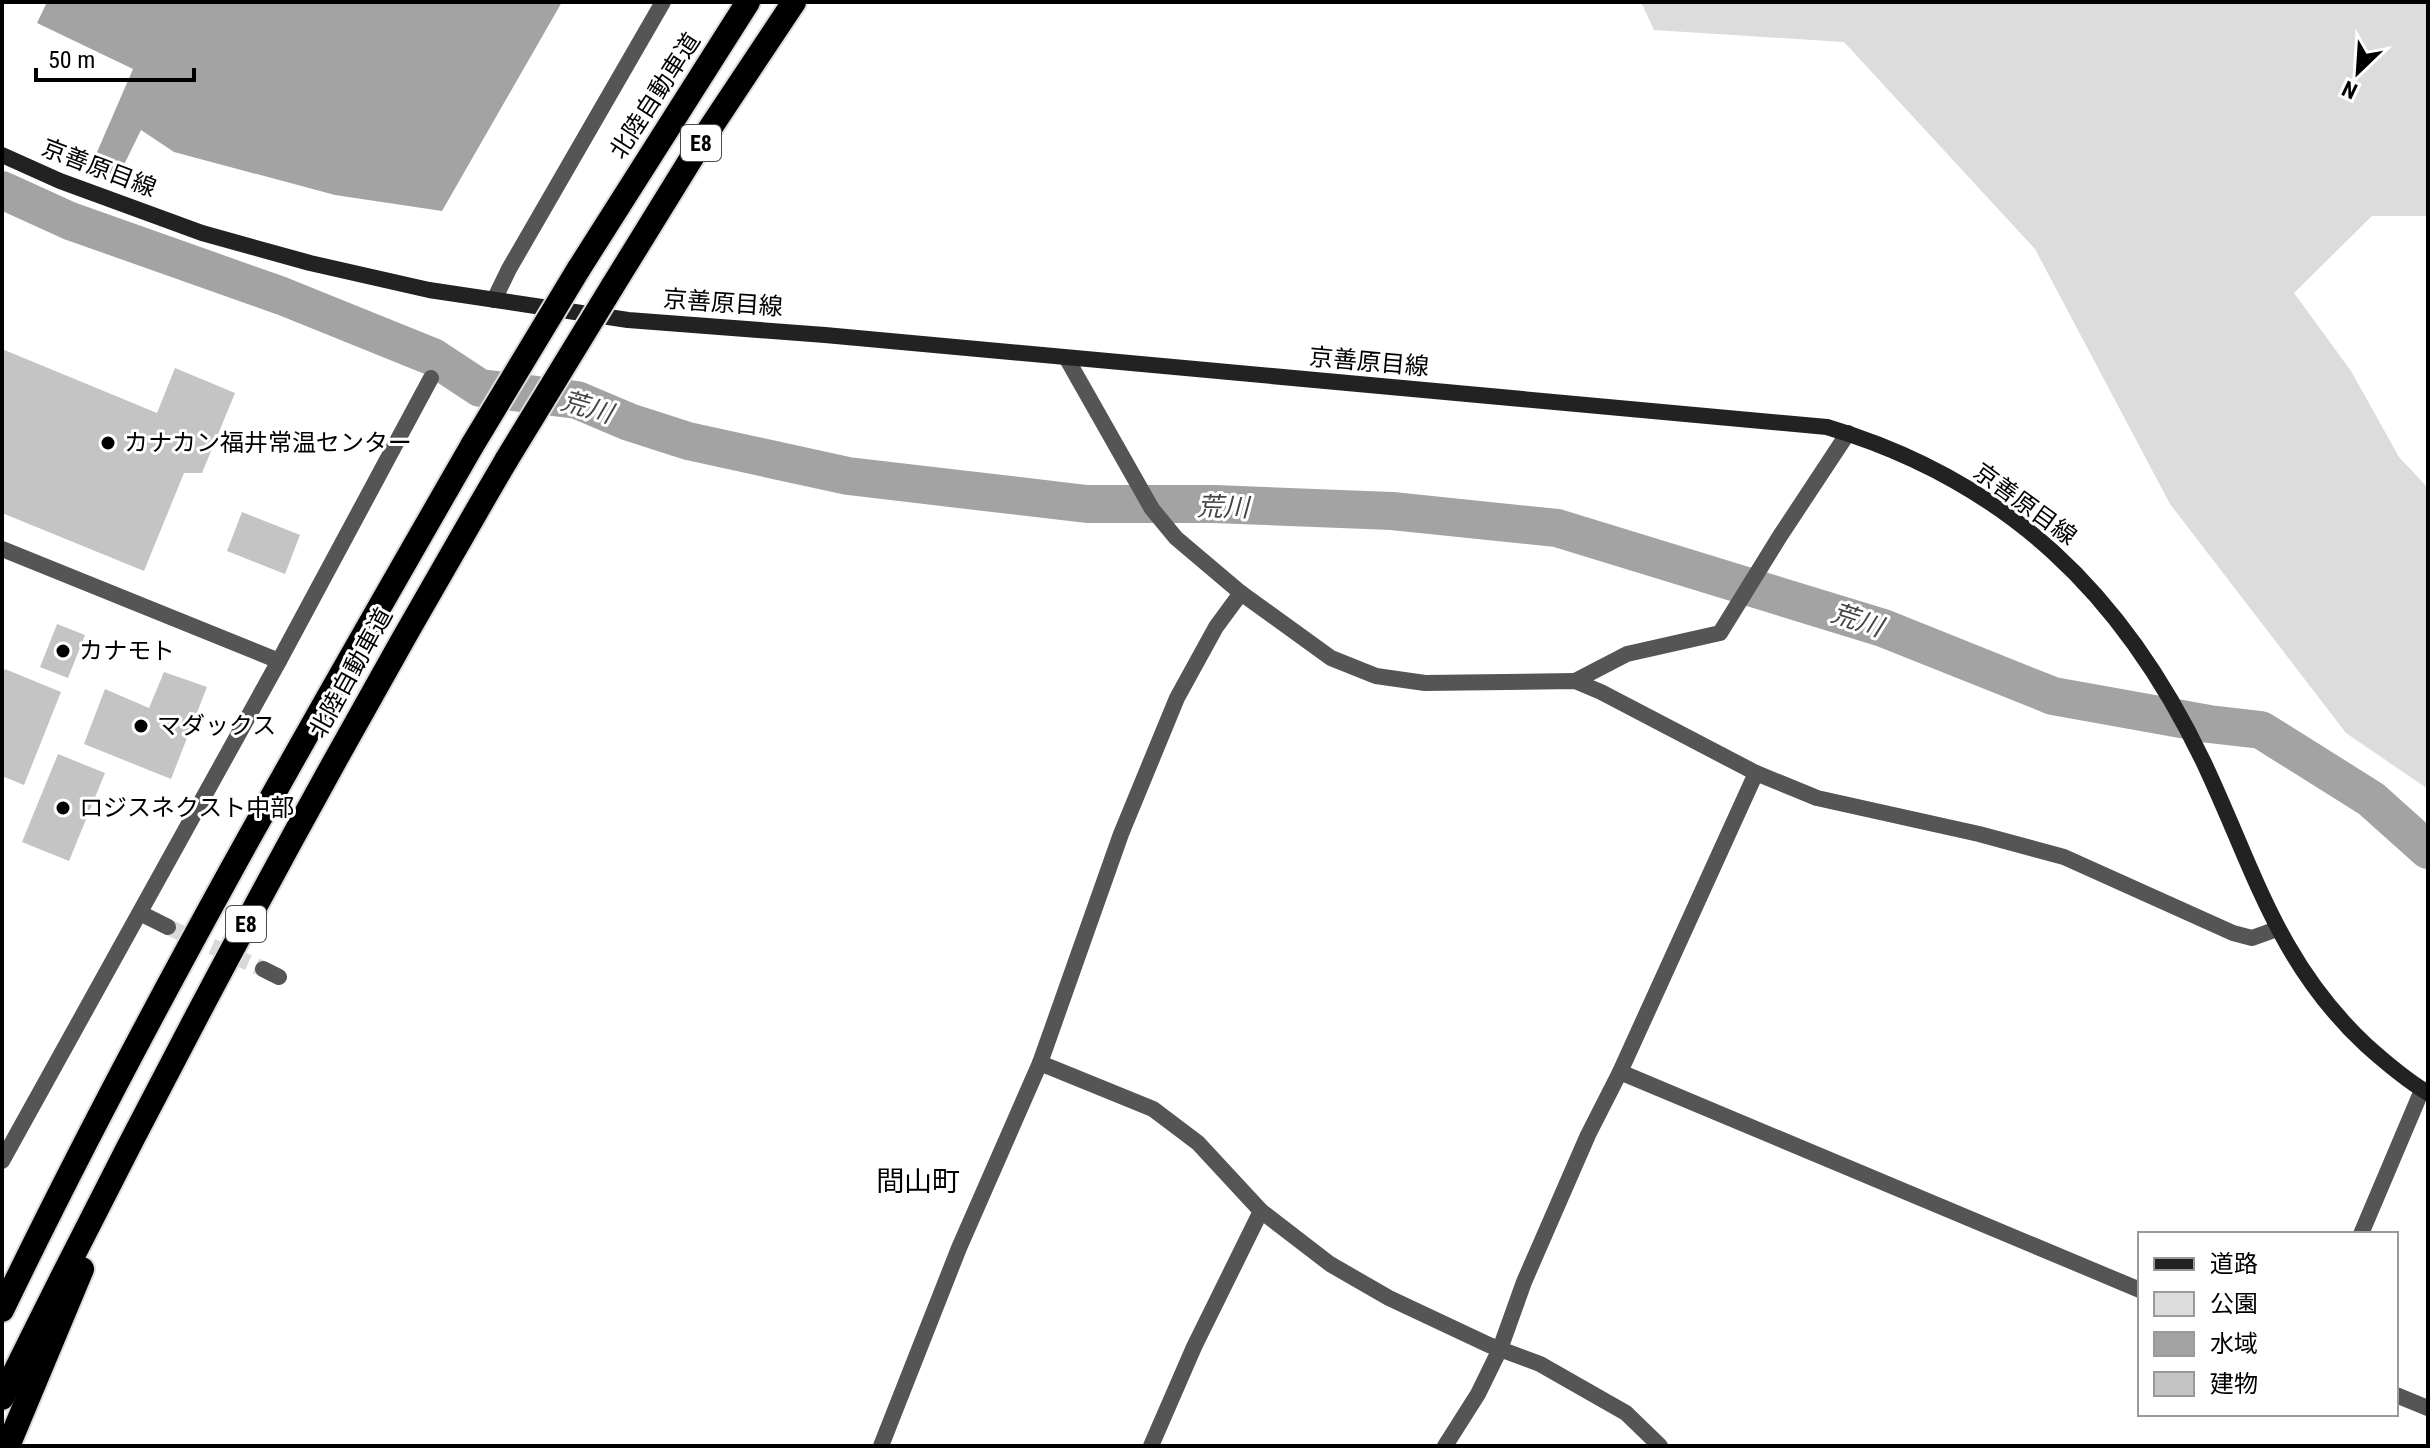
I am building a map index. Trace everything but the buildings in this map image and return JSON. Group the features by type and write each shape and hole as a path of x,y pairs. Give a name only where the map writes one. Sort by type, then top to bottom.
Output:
{"highway":[{"name":"北陸自動車道","path":"2,1310 83,1149 303,741 473,444 578,270 748,2"},
{"name":"北陸自動車道","path":"2,1398 118,1164 215,980 417,612 707,133 794,2"},
{"path":"8,1446 119,1183 215,980"},
{"path":"2,1290 83,1149"}],"main road":[{"name":"京善原目線","path":"2,155 60,181 202,233 310,263 429,290 494,300 628,320 1827,427 1848,433 1959,484 2006,514 2043,541 2111,612 2161,684 2220,798 2277,929 2297,964 2331,1008 2372,1050 2425,1092"}],"street":[{"path":"494,300 516,256 663,2"},
{"path":"1067,359 1152,509 1176,538 1241,593 1331,658 1376,676 1425,683 1575,681 1756,773 1817,798 1979,834 2064,857 2233,933 2252,938 2277,929"},
{"path":"2,1161 279,661 431,378"},
{"path":"1575,681 1627,654 1720,633 1848,433"},
{"path":"2,549 279,661"},
{"path":"881,1446 959,1248 1040,1063 1121,834 1177,698 1216,627 1241,593"},
{"path":"1445,1446 1478,1394 1500,1349 1524,1282 1588,1135 1620,1072 1756,773"},
{"path":"140,913 168,927"},
{"path":"263,969 279,977"},
{"path":"1040,1063 1153,1109 1198,1143 1261,1211 1330,1264 1389,1298 1540,1364 1626,1413 1660,1446"},
{"path":"1620,1072 2138,1289"},
{"path":"2362,1232 2425,1092"},
{"path":"1151,1446 1194,1347 1261,1211"},
{"path":"2398,1396 2428,1408"}],"green space":[{"path":"1641,2 2428,2 2428,216 2372,216 2294,293 2351,371 2399,457 2428,488 2428,789 2346,733 2170,504 2035,249 1844,42 1654,30"}],"water":[{"path":"47,2 562,2 442,211 335,195 174,152 141,130 118,177 91,166 133,69 37,23"}],"waterway":[{"name":"荒川","path":"2,190 70,221 282,296 433,357 480,388 577,400 629,422 688,441 848,476 1087,504 1214,504 1392,511 1557,528 1883,628 2053,696 2209,724 2261,730 2371,799 2428,850"}],"tunnel":[{"path":"168,927 263,969"}],"place":[{"name":"カナカン福井常温センター","path":"108,443"},
{"name":"カナモト","path":"63,651"},
{"name":"マダックス","path":"141,726"},
{"name":"ロジスネクスト中部","path":"63,808"}],"district":[{"name":"間山町","path":"918,1181"}]}
